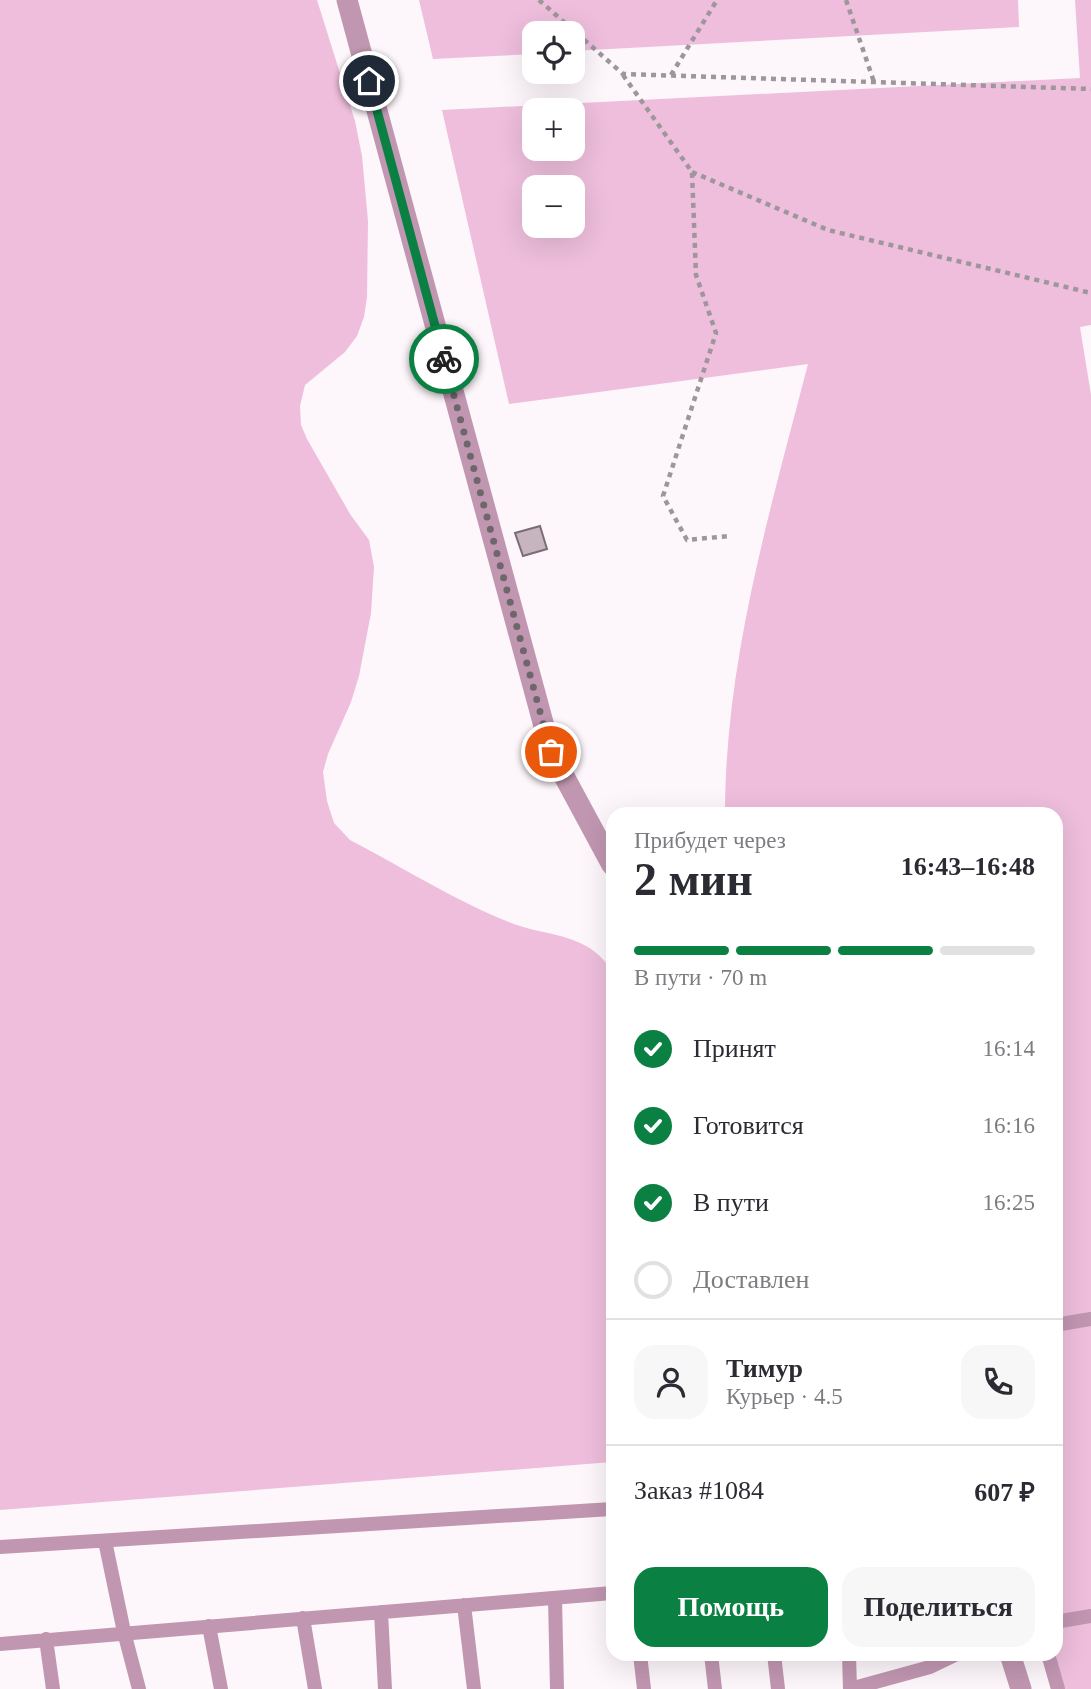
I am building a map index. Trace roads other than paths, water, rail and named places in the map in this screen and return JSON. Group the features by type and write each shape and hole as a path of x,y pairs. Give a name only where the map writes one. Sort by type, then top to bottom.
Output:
{"street":[{"path":"346,0 551,752 606,854"},
{"path":"1012,1661 1021,1689"}],"lane":[{"path":"1063,1324 1091,1319"},
{"path":"0,1547 606,1509"},
{"path":"105,1541 139,1689"},
{"path":"0,1644 606,1594"},
{"path":"555,1598 557,1689"},
{"path":"464,1605 474,1689"},
{"path":"381,1612 385,1689"},
{"path":"1063,1621 1091,1616"},
{"path":"303,1618 314,1689"},
{"path":"209,1626 221,1689"},
{"path":"46,1639 53,1689"},
{"path":"641,1661 644,1689"},
{"path":"712,1661 715,1689"},
{"path":"775,1661 778,1689"},
{"path":"849,1661 850,1689 926,1661"},
{"path":"1050,1661 1058,1689"}]}
